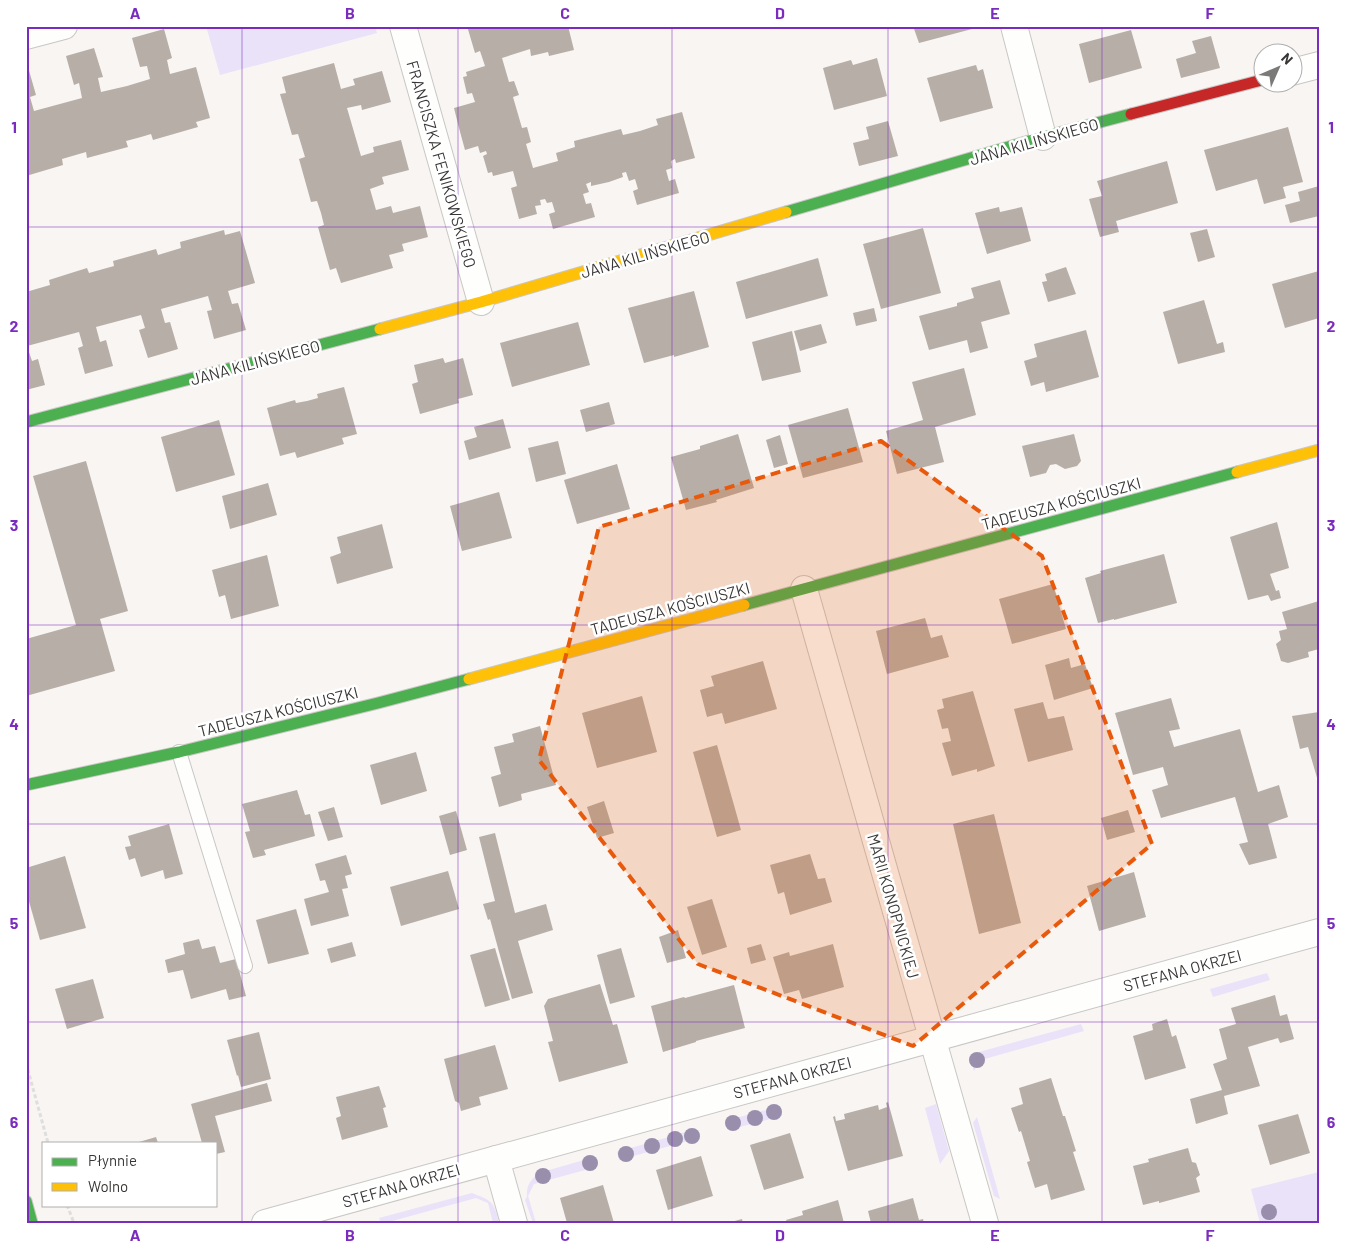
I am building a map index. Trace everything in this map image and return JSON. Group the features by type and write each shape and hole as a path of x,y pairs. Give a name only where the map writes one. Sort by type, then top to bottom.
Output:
{"street":[{"path":"26,36 64,26"},
{"name":"FRANCISZKA FENIKOWSKIEGO","path":"403,26 481,302"},
{"path":"1014,26 1043,137"},
{"path":"1302,69 1319,65"},
{"name":"JANA KILIŃSKIEGO","path":"26,422 481,302 1043,137 1252,83"},
{"name":"TADEUSZA KOŚCIUSZKI","path":"26,785 179,752 378,703 1319,450"},
{"name":"MARII KONOPNICKIEJ","path":"804,589 985,1223"},
{"name":"STEFANA OKRZEI","path":"265,1223 1319,932"},
{"path":"496,1159 514,1223"},
{"path":"26,1201 32,1223"}],"lane":[{"path":"179,752 245,966"}],"path":[{"path":"26,1063 48,1142"},
{"path":"67,1206 74,1223"}],"highlighted area":[{"path":"881,441 1042,556 1152,844 913,1046 698,964 539,760 599,527"}],"shaded area":[{"path":"206,26 375,26 377,33 220,75"},
{"path":"1267,973 1270,980 1213,997 1210,989"},
{"path":"1081,1024 1084,1031 981,1060 974,1071 972,1064 979,1052"},
{"path":"936,1104 949,1151 940,1164 925,1108"},
{"path":"780,1106 782,1116 728,1130 725,1121"},
{"path":"977,1117 1000,1199 994,1196 973,1123"},
{"path":"696,1129 699,1138 619,1160 617,1152"},
{"path":"594,1157 596,1167 534,1184 528,1196 536,1223 533,1223 525,1200 528,1186 533,1178 539,1173"},
{"path":"1319,1172 1319,1223 1260,1223 1251,1189"},
{"path":"472,1193 488,1200 494,1206 499,1223 493,1223 488,1203 476,1198 385,1223 381,1223 379,1218"}],"building":[{"path":"467,26 568,26 574,50 549,56 548,52 531,56 530,49 502,58 509,82 514,81 519,95 513,97 522,128 527,127 531,142 526,144 533,168 558,161 556,153 575,147 574,141 621,129 623,135 640,131 658,125 656,119 682,112 695,158 676,163 675,159 671,161 672,168 666,170 669,181 675,179 679,193 637,205 633,191 638,189 635,179 629,181 626,172 622,173 623,177 609,182 591,186 591,182 586,184 589,192 583,194 586,204 591,203 595,217 553,229 549,214 555,212 552,202 547,203 545,199 540,200 541,205 535,206 537,214 519,219 511,188 517,186 513,171 493,176 492,172 488,173 483,156 487,154 486,151 480,153 478,146 465,150 459,128 454,108 475,102 472,93 467,94 463,77 467,76 466,72 485,66 480,51 475,53"},
{"path":"913,26 971,26 972,29 919,43"},
{"path":"164,29 172,58 167,60 170,74 196,67 210,118 196,122 198,127 153,140 151,134 126,141 128,147 87,158 86,152 62,159 63,165 26,176 26,68 28,67 36,95 30,97 34,111 82,98 79,83 74,85 66,56 94,48 103,77 98,78 101,92 127,86 150,79 147,66 140,67 132,38"},
{"path":"1131,30 1142,68 1089,83 1079,44"},
{"path":"1211,36 1220,68 1181,78 1176,59 1196,53 1192,41"},
{"path":"877,58 887,96 834,110 823,68 851,60 853,65"},
{"path":"334,63 341,89 355,85 353,79 382,71 391,102 362,110 361,105 347,108 361,156 374,152 373,147 401,140 409,170 382,177 384,184 370,189 376,210 391,206 393,213 420,206 428,237 402,244 404,251 389,255 393,268 341,283 336,268 330,270 318,227 324,225 321,213 317,201 311,202 299,159 305,157 298,134 292,135 280,94 286,93 282,77"},
{"path":"976,65 978,71 983,69 993,108 940,122 927,78"},
{"path":"888,121 898,156 859,166 853,143 869,139 866,127"},
{"path":"1288,127 1303,182 1283,187 1286,198 1264,204 1257,179 1216,191 1204,150"},
{"path":"1167,161 1178,203 1116,221 1119,232 1100,237 1089,199 1102,196 1097,181"},
{"path":"1319,186 1319,216 1290,223 1285,205 1300,201 1298,192"},
{"path":"999,207 1000,212 1022,207 1031,241 987,254 975,213"},
{"path":"923,228 941,293 881,309 863,244"},
{"path":"1207,229 1215,257 1198,262 1190,233"},
{"path":"224,230 225,235 240,231 255,283 228,291 232,304 238,303 246,330 214,339 207,311 212,310 208,296 161,309 165,323 170,322 178,349 148,358 139,330 145,328 141,315 96,327 100,342 106,340 113,366 85,374 78,348 83,346 79,332 27,346 32,361 38,359 45,385 26,390 26,292 50,285 49,280 71,273 87,268 89,273 114,266 113,261 156,249 158,255 181,248 180,242"},
{"path":"818,258 828,296 746,319 736,282"},
{"path":"1066,267 1076,294 1048,302 1042,282 1047,281 1045,274"},
{"path":"1319,271 1319,318 1285,328 1272,284"},
{"path":"1000,280 1010,314 981,322 988,348 970,353 967,340 929,350 919,316 957,306 957,303 974,298 971,288"},
{"path":"694,291 709,347 644,363 628,308"},
{"path":"1204,300 1217,344 1223,342 1225,352 1178,364 1163,312"},
{"path":"874,308 877,321 856,326 853,313"},
{"path":"578,322 590,365 512,387 500,343"},
{"path":"821,324 827,343 800,351 794,331"},
{"path":"1086,330 1099,377 1046,392 1044,382 1031,386 1024,361 1037,357 1034,344"},
{"path":"792,331 801,372 762,381 752,342"},
{"path":"443,358 445,363 463,358 473,395 458,399 459,403 420,414 412,384 418,382 414,365"},
{"path":"964,368 976,415 935,427 944,462 897,474 886,431 923,420 912,382"},
{"path":"344,387 357,434 342,438 344,444 297,458 295,452 280,456 267,408 295,400 296,403 318,398 317,394"},
{"path":"609,402 615,424 586,432 580,410"},
{"path":"848,408 863,462 803,478 788,425"},
{"path":"503,419 511,448 469,460 464,441 477,437 474,427"},
{"path":"219,420 235,475 176,492 161,437"},
{"path":"738,434 754,488 716,500 717,502 686,510 671,457 700,449 700,446"},
{"path":"1074,434 1081,461 1077,466 1065,469 1056,464 1050,465 1046,473 1030,477 1022,446"},
{"path":"780,435 788,464 774,468 766,440"},
{"path":"558,441 566,474 536,482 528,448"},
{"path":"86,461 128,611 100,619 115,671 26,696 26,639 76,625 33,476"},
{"path":"617,464 630,509 577,524 564,480"},
{"path":"268,483 277,515 230,529 222,496"},
{"path":"499,492 512,538 462,551 450,506"},
{"path":"1277,522 1289,568 1270,574 1276,591 1279,590 1281,598 1271,601 1268,595 1248,600 1230,537"},
{"path":"382,524 393,568 337,584 330,557 341,553 337,537"},
{"path":"1164,554 1177,603 1098,623 1085,578 1101,573 1100,571"},
{"path":"267,555 279,606 231,619 225,595 219,597 212,570"},
{"path":"1053,584 1066,629 1012,644 999,599"},
{"path":"1319,601 1319,649 1308,652 1309,657 1288,663 1281,661 1276,644 1281,640 1279,631 1287,629 1282,612"},
{"path":"925,618 931,638 942,635 949,657 887,674 876,631"},
{"path":"1069,658 1071,668 1085,664 1093,688 1054,700 1045,665"},
{"path":"763,661 777,709 725,724 722,713 707,717 700,690 714,686 711,676"},
{"path":"973,691 995,766 977,772 977,769 952,776 942,743 951,741 948,728 942,729 937,710 944,708 942,699"},
{"path":"642,696 657,752 597,768 582,713"},
{"path":"1171,698 1180,729 1169,731 1174,747 1240,729 1258,792 1279,785 1288,817 1268,824 1277,858 1249,865 1239,844 1248,842 1235,797 1161,818 1152,790 1168,785 1163,767 1133,775 1115,713"},
{"path":"1043,702 1048,719 1064,716 1073,750 1028,762 1014,709"},
{"path":"1319,712 1318,781 1308,747 1300,749 1292,716"},
{"path":"540,726 556,785 521,794 522,800 499,807 491,777 501,774 494,747 514,742 512,734"},
{"path":"717,745 741,830 717,837 693,752"},
{"path":"416,752 427,791 381,805 370,765"},
{"path":"297,790 305,815 310,814 315,836 264,850 266,855 253,858 245,832 250,831 242,804"},
{"path":"604,801 614,833 597,838 587,807"},
{"path":"334,807 343,837 328,841 318,812"},
{"path":"1128,810 1135,832 1107,840 1101,818"},
{"path":"456,811 467,850 450,855 439,816"},
{"path":"994,814 1021,923 979,934 953,824"},
{"path":"169,824 183,874 165,879 163,870 141,877 135,858 129,860 125,847 131,846 128,836"},
{"path":"495,833 515,913 546,904 553,930 518,941 533,993 512,999 490,919 488,920 483,904 495,901 479,837"},
{"path":"810,854 818,879 825,878 832,902 790,915 784,892 778,894 770,865"},
{"path":"346,855 352,874 345,876 348,888 342,889 349,916 311,926 304,899 329,892 325,880 320,881 315,864"},
{"path":"65,856 86,928 40,940 26,891 26,868"},
{"path":"448,871 459,909 401,926 390,887"},
{"path":"1134,872 1146,917 1099,931 1087,886"},
{"path":"712,899 727,947 702,955 687,907"},
{"path":"296,909 309,954 268,964 256,920"},
{"path":"678,930 686,958 667,963 659,937"},
{"path":"199,939 202,949 215,946 220,963 236,959 246,996 229,1000 226,989 191,999 183,970 168,973 165,960 185,954 183,943"},
{"path":"352,942 356,956 331,963 327,949"},
{"path":"761,944 766,960 751,964 747,948"},
{"path":"833,944 844,987 802,999 799,990 784,994 773,957 789,952 790,956"},
{"path":"495,948 510,1000 485,1007 470,955"},
{"path":"621,948 635,997 610,1004 597,955"},
{"path":"93,979 104,1018 67,1029 55,989"},
{"path":"600,984 613,1025 617,1024 628,1063 559,1082 548,1042 553,1041 544,1006 548,999"},
{"path":"734,985 745,1028 663,1052 651,1006"},
{"path":"1275,995 1280,1016 1287,1014 1294,1039 1280,1043 1278,1038 1248,1047 1260,1086 1224,1096 1228,1114 1196,1124 1190,1099 1222,1090 1213,1064 1227,1059 1219,1029 1236,1024 1231,1008"},
{"path":"1167,1019 1172,1037 1176,1035 1186,1068 1145,1080 1133,1036 1153,1030 1152,1024"},
{"path":"259,1032 271,1079 241,1087 227,1040"},
{"path":"495,1045 508,1089 479,1097 481,1105 461,1111 459,1103 455,1101 444,1059"},
{"path":"1051,1078 1076,1151 1073,1152 1085,1190 1051,1200 1047,1184 1035,1188 1027,1162 1030,1161 1021,1131 1019,1132 1011,1108 1023,1104 1019,1088"},
{"path":"267,1083 272,1101 215,1116 225,1152 218,1154 218,1142 202,1142 191,1104"},
{"path":"379,1086 386,1107 383,1108 388,1127 342,1140 336,1118 341,1116 336,1097"},
{"path":"888,1102 903,1156 848,1171 833,1117 835,1116 836,1121 845,1119 844,1114 878,1105 879,1110 887,1107 886,1103"},
{"path":"1298,1114 1310,1153 1270,1165 1258,1125"},
{"path":"790,1133 804,1178 764,1190 750,1145"},
{"path":"156,1137 158,1142 139,1142"},
{"path":"1188,1148 1192,1162 1196,1163 1200,1175 1196,1178 1200,1192 1159,1203 1159,1201 1143,1205 1133,1166 1149,1162 1148,1159"},
{"path":"701,1156 713,1196 668,1210 656,1170"},
{"path":"603,1185 614,1223 567,1223 560,1198"},
{"path":"913,1198 919,1220 923,1219 924,1223 871,1223 868,1211"},
{"path":"838,1200 844,1223 787,1223 786,1220 803,1215 802,1211"},
{"path":"742,1219 743,1223 731,1223 731,1222"}],"traffic: fast":[{"path":"786,212 1043,137 1131,114"},
{"path":"26,422 380,329"},
{"path":"744,605 1237,472"},
{"path":"26,785 179,752 469,679"},
{"path":"26,1201 32,1223"}],"traffic: slow":[{"path":"380,329 481,302 786,212"},
{"path":"1237,472 1319,450"},
{"path":"469,679 744,605"}],"traffic: jam":[{"path":"1131,114 1252,83"}]}
